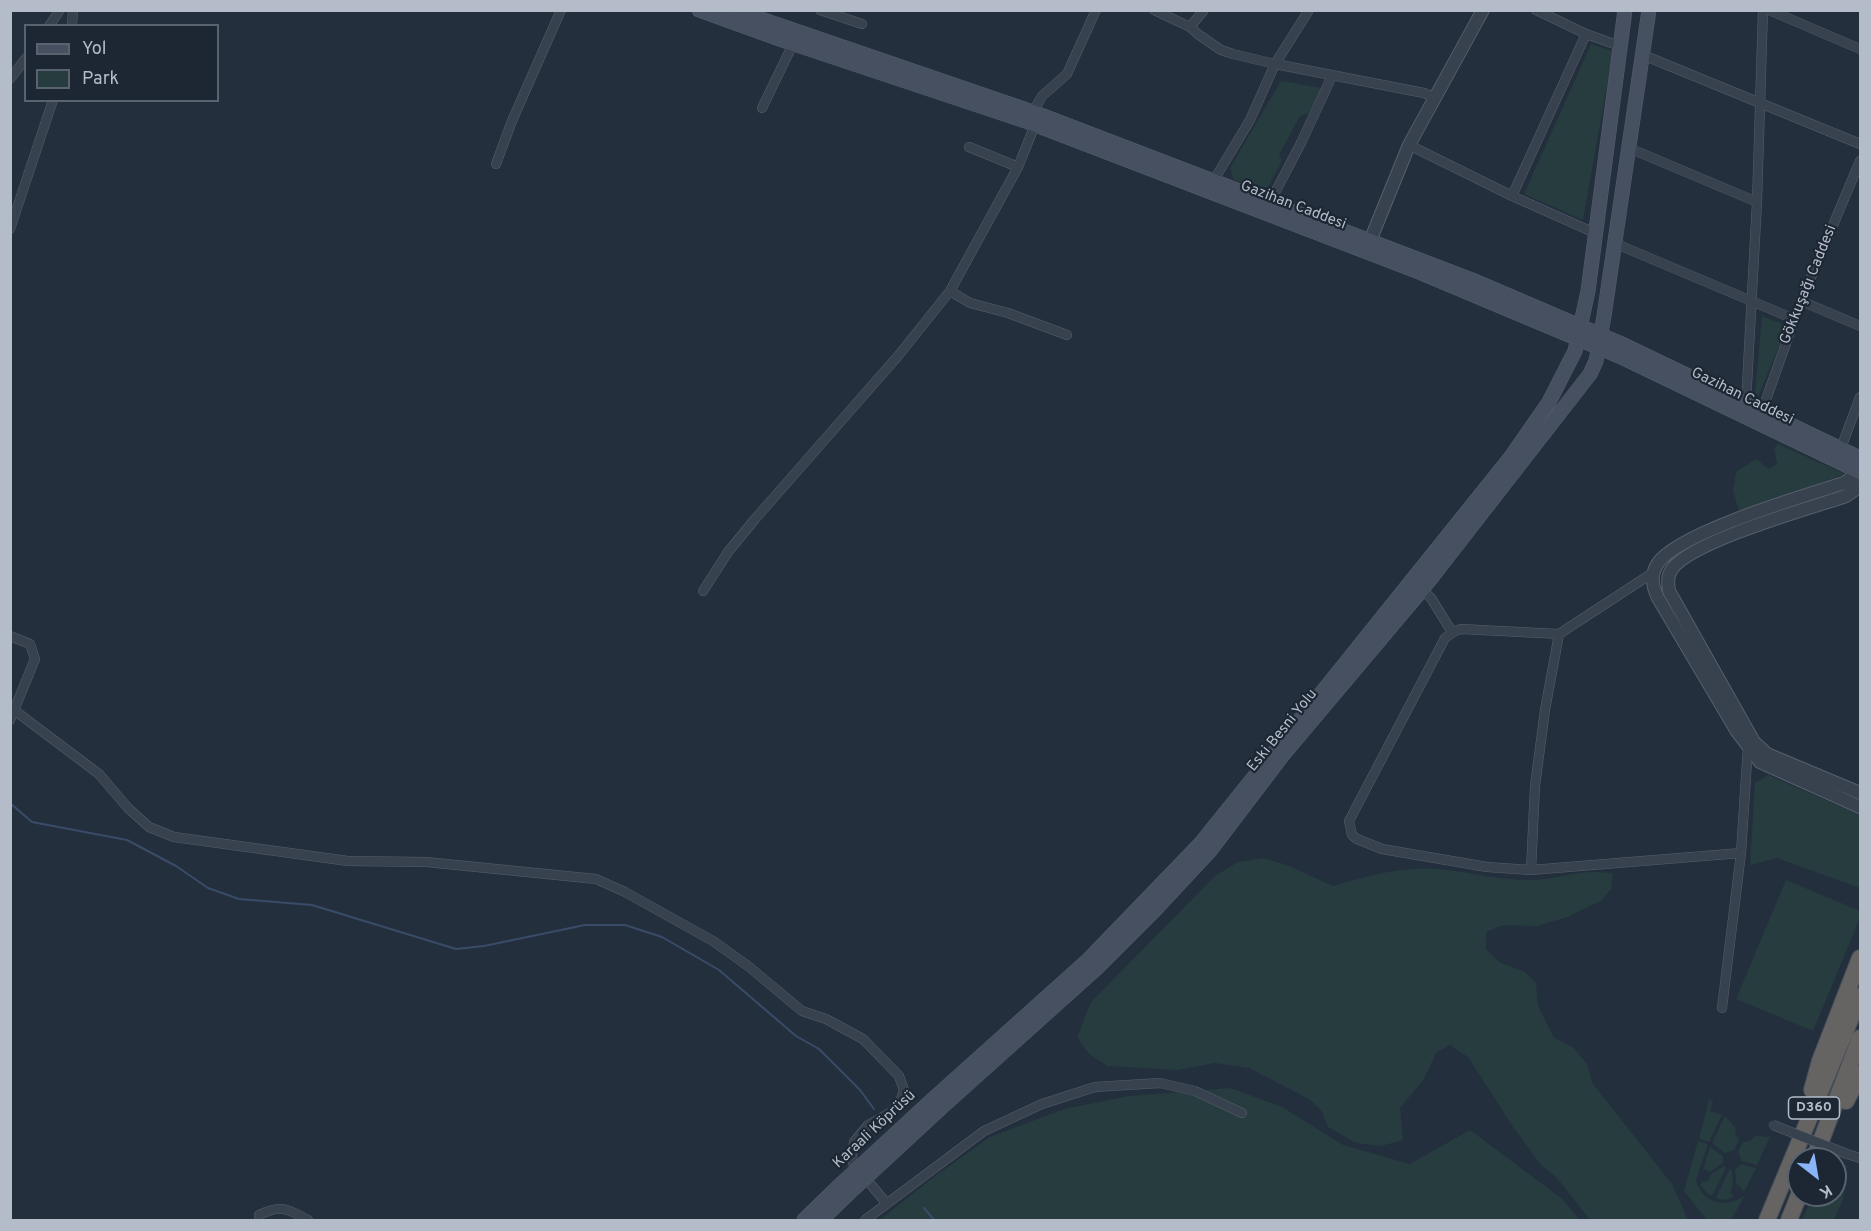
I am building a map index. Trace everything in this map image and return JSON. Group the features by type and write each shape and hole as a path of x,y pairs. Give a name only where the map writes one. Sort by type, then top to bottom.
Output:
{"highway":[{"path":"1796,1147 1820,1061 1860,958"},
{"name":"D360","path":"1796,1147 1860,996"},
{"name":"D360","path":"1819,1147 1860,1038"},
{"path":"1821,1147 1860,1074"},
{"name":"D360","path":"1767,1221 1787,1170"}],"main road":[{"name":"Gazihan Caddesi","path":"699,10 793,44 1034,118 1428,276 1599,341 1746,403 1860,458"},
{"name":"Gazihan Caddesi","path":"735,10 1214,180 1472,280 1579,333"},
{"name":"Eski Besni Yolu","path":"937,1104 1089,959 1201,843 1510,458 1549,402 1570,363 1588,291 1625,10"},
{"name":"Eski Besni Yolu","path":"937,1104 1090,974 1210,851 1283,754 1422,590 1586,380 1596,361 1649,10"},
{"path":"1620,46 1643,55"},
{"name":"Gazihan Caddesi","path":"1599,341 1619,356 1860,472"},
{"path":"1586,380 1601,365 1619,356"},
{"name":"Karaali Köprüsü","path":"844,1190 937,1104"},
{"path":"804,1221 844,1190"},
{"path":"821,1221 844,1190"}],"street":[{"path":"50,24 60,10"},
{"path":"496,164 561,10"},
{"path":"820,10 862,24"},
{"path":"703,591 728,552 755,519 898,356 950,291 1018,167 1042,96 1067,74 1096,10"},
{"path":"1154,10 1190,27 1221,50 1275,64 1424,93 1435,98"},
{"path":"1190,27 1204,10"},
{"path":"1214,180 1250,120 1275,64 1309,10"},
{"path":"1370,241 1409,145 1483,10"},
{"path":"1536,10 1586,34 1620,46"},
{"path":"1746,403 1757,202 1763,10"},
{"path":"1769,10 1860,49"},
{"path":"1512,196 1586,34"},
{"path":"762,108 793,44"},
{"path":"1643,55 1860,144"},
{"path":"10,79 24,61"},
{"path":"1270,202 1332,76"},
{"path":"10,229 52,102"},
{"path":"1409,145 1512,196 1595,233"},
{"path":"969,147 1018,167"},
{"path":"1629,148 1757,202"},
{"name":"Gökkuşağı Caddesi","path":"1762,411 1801,301 1860,160"},
{"path":"1614,243 1794,319"},
{"path":"950,291 970,303 1008,313 1067,335"},
{"path":"1801,301 1860,326"},
{"path":"1841,448 1857,417 1860,397"},
{"path":"1860,472 1844,483 1723,525 1687,542 1659,562 1652,583 1654,591 1736,730 1751,744 1767,754 1860,793"},
{"path":"1860,486 1846,496 1729,536 1694,553 1679,562 1671,571 1668,580 1669,591 1761,762 1860,807"},
{"path":"1654,572 1559,634 1461,629 1452,632 1445,638 1349,821 1349,828 1357,839 1382,849 1487,867 1531,870 1741,853"},
{"path":"1422,590 1431,598 1452,632"},
{"path":"1531,870 1535,786 1545,710 1559,634"},
{"path":"10,636 30,644 35,659 10,720"},
{"path":"14,710 99,774 128,808 149,827 174,837 348,861 426,862 596,879 685,924 748,966 802,1011 826,1019 863,1039 899,1076 904,1090 902,1099 893,1111 868,1125 854,1142 852,1155 853,1163 887,1204"},
{"path":"1722,1008 1741,853 1751,744"},
{"path":"866,1221 984,1131 1042,1104 1095,1087 1160,1083 1195,1091 1242,1113"},
{"path":"1773,1125 1860,1158"},
{"path":"259,1221 259,1215 270,1209 286,1208 308,1221"}],"green space":[{"path":"1591,44 1613,51 1583,220 1524,194"},
{"path":"1281,81 1322,88 1309,113 1300,116 1279,155 1282,161 1266,191 1234,180 1230,168"},
{"path":"1762,316 1787,326 1759,395 1755,394"},
{"path":"1778,444 1843,473 1843,475 1740,514 1733,491 1736,472 1756,459 1769,469 1777,464 1774,448"},
{"path":"1768,775 1860,815 1860,888 1777,858 1750,865 1755,783"},
{"path":"1263,858 1287,865 1333,886 1372,875 1425,868 1530,880 1591,872 1613,874 1611,889 1602,900 1567,917 1537,926 1503,925 1486,932 1486,949 1499,962 1525,972 1536,983 1538,1006 1554,1038 1573,1047 1587,1064 1593,1084 1672,1184 1688,1220 1590,1220 1557,1178 1541,1165 1513,1127 1468,1057 1450,1045 1436,1053 1424,1079 1400,1108 1403,1140 1381,1146 1356,1143 1328,1127 1321,1110 1309,1099 1249,1068 1215,1063 1178,1070 1108,1066 1089,1054 1077,1037 1091,1002 1215,876 1238,862"},
{"path":"1786,880 1860,911 1860,918 1813,1031 1736,999"},
{"path":"1231,1088 1282,1107 1343,1145 1410,1164 1470,1130 1561,1198 1580,1220 880,1220 931,1179 990,1137 1064,1109 1129,1096"},
{"path":"1709,1100 1713,1101 1710,1111 1722,1115 1709,1142 1699,1139"},
{"path":"1725,1116 1736,1128 1735,1134 1739,1140 1734,1150 1725,1153 1712,1143"},
{"path":"1755,1136 1770,1137 1757,1165 1742,1161 1738,1152 1743,1142 1750,1141"},
{"path":"1698,1141 1708,1144 1696,1180 1704,1194 1709,1199 1723,1203 1738,1200 1745,1195 1731,1220 1707,1220 1684,1191"},
{"path":"1710,1147 1723,1156 1723,1163 1710,1172 1703,1169"},
{"path":"1741,1164 1756,1168 1744,1192 1736,1184 1735,1170"},
{"path":"1724,1166 1726,1168 1712,1196 1700,1185 1708,1181 1711,1174"},
{"path":"1729,1170 1732,1170 1733,1185 1730,1192 1734,1196 1721,1200 1716,1198"},
{"path":"1808,1207 1840,1207 1834,1220 1802,1220"}],"waterway":[{"path":"10,803 32,822 127,840 176,866 208,888 239,899 312,905 456,949 484,946 585,925 625,925 662,937 719,970 796,1036 819,1049 860,1090 874,1109"},
{"path":"924,1208 934,1220"}]}
